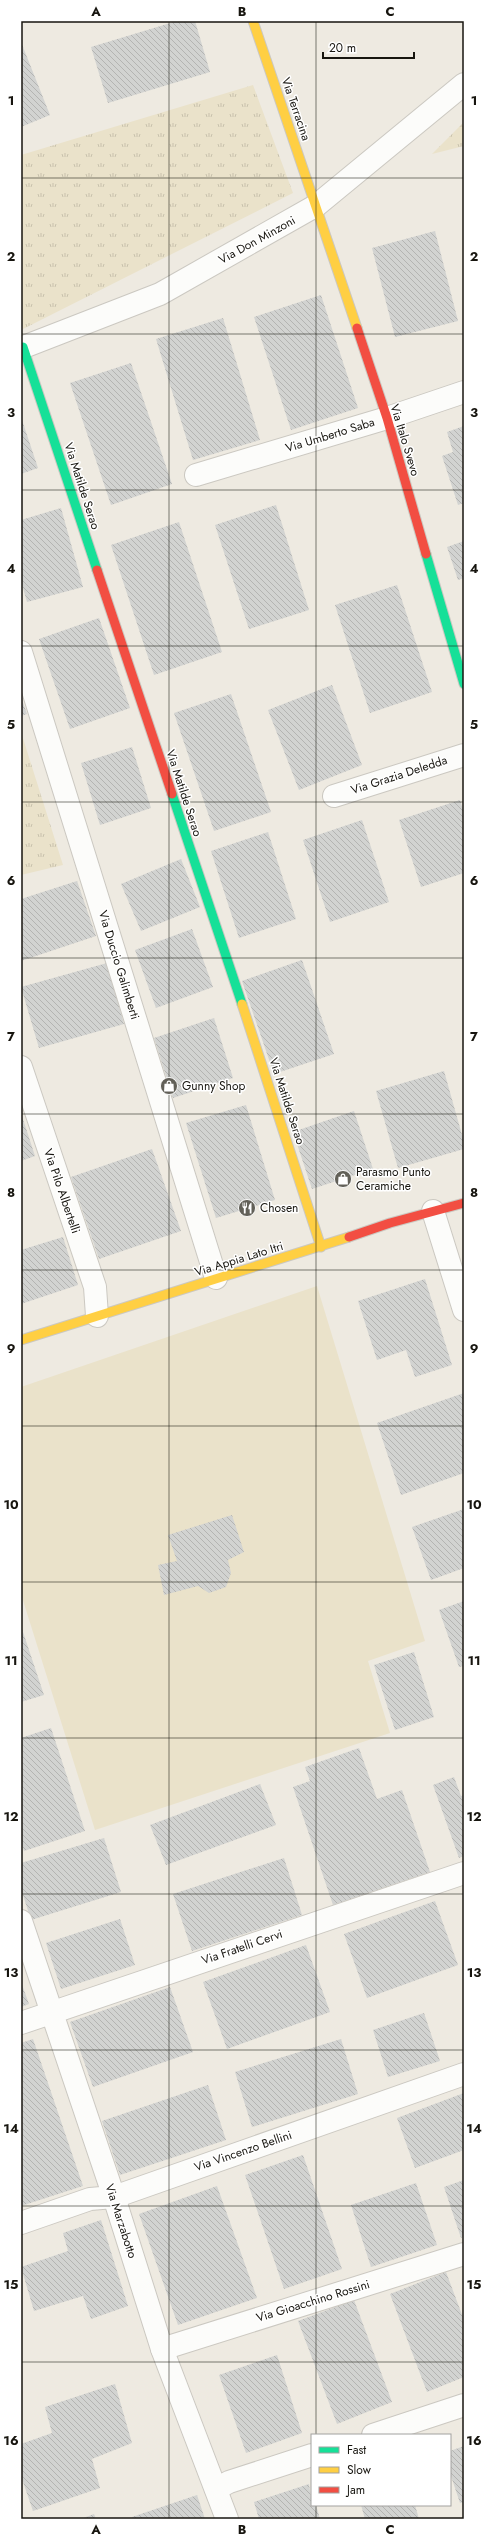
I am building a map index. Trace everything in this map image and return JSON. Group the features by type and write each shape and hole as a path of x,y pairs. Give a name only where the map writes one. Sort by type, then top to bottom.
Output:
{"street":[{"name":"Via Terracina","path":"253,21 317,206"},
{"name":"Via Don Minzoni","path":"22,348 160,294 317,206 464,84"},
{"name":"Via Italo Svevo","path":"317,206 319,220 387,418 464,684"},
{"name":"Via Matilde Serao","path":"22,348 316,1226 321,1247"},
{"name":"Via Umberto Saba","path":"196,475 387,418 464,392"},
{"name":"Via Duccio Galimberti","path":"21,652 216,1278"},
{"name":"Via Grazia Deledda","path":"334,796 464,755"},
{"name":"Via Pilo Albertelli","path":"21,1067 95,1287 97,1316"},
{"name":"Via Appia Lato Itri","path":"21,1340 216,1278 321,1247 390,1223 464,1203"},
{"path":"433,1212 464,1310"},
{"name":"Via Fratelli Cervi","path":"21,2023 51,2013 61,2007 464,1872"},
{"name":"Via Marzabotto","path":"21,1921 114,2197 162,2349 228,2519"},
{"name":"Via Vincenzo Bellini","path":"21,2223 90,2199 114,2197 464,2074"},
{"name":"Via Gioacchino Rossini","path":"162,2349 464,2254"},
{"path":"376,2434 464,2405"},
{"path":"216,2489 229,2482 311,2455"}],"green space":[{"path":"253,85 293,193 23,329 21,322 21,155"},
{"path":"464,122 464,146 432,154"},
{"path":"21,732 63,865 21,875"},
{"path":"317,1286 425,1641 368,1661 390,1733 95,1830 21,1594 21,1387"}],"building":[{"path":"177,21 195,21 210,72 108,103 91,47"},
{"path":"21,42 50,115 21,127"},
{"path":"435,231 458,321 395,337 372,248"},
{"path":"321,295 358,408 291,430 254,317"},
{"path":"223,318 260,440 193,460 156,339"},
{"path":"131,363 172,484 111,505 70,383"},
{"path":"21,417 38,468 21,474"},
{"path":"464,426 464,503 458,505 442,456 453,452 447,432"},
{"path":"276,505 309,610 249,629 215,525"},
{"path":"61,508 83,587 27,602 21,581 21,520"},
{"path":"179,522 222,652 154,675 111,545"},
{"path":"464,541 464,578 458,580 447,547"},
{"path":"397,585 432,692 370,713 335,605"},
{"path":"99,618 130,708 70,729 39,639"},
{"path":"332,685 362,765 299,790 268,710"},
{"path":"231,694 271,812 214,831 174,713"},
{"path":"21,697 27,714 21,716"},
{"path":"132,747 151,808 100,825 81,763"},
{"path":"460,800 464,813 464,873 421,887 399,820"},
{"path":"362,820 389,902 330,922 303,840"},
{"path":"268,832 296,919 239,938 211,851"},
{"path":"181,859 200,907 141,931 121,884"},
{"path":"77,881 96,936 21,961 21,899"},
{"path":"192,929 213,987 156,1008 135,950"},
{"path":"302,960 334,1054 274,1074 242,981"},
{"path":"107,963 124,1024 39,1048 21,987"},
{"path":"214,1018 233,1078 173,1098 154,1038"},
{"path":"444,1071 464,1142 464,1149 398,1168 376,1091"},
{"path":"246,1105 275,1200 216,1218 186,1123"},
{"path":"354,1111 373,1169 312,1189 293,1132"},
{"path":"21,1113 35,1156 21,1161"},
{"path":"152,1149 181,1231 99,1259 71,1177"},
{"path":"63,1237 78,1285 21,1304 21,1250"},
{"path":"425,1279 452,1365 415,1377 406,1350 377,1360 358,1301"},
{"path":"464,1393 464,1473 401,1495 377,1423"},
{"path":"464,1509 464,1568 431,1580 412,1527"},
{"path":"232,1515 244,1552 228,1560 231,1573 226,1587 209,1593 198,1586 164,1595 158,1565 177,1561 168,1535"},
{"path":"464,1601 464,1666 459,1667 439,1610"},
{"path":"21,1626 44,1695 21,1702"},
{"path":"414,1652 434,1717 395,1730 374,1665"},
{"path":"51,1728 85,1831 24,1851 21,1842 21,1738"},
{"path":"359,1748 377,1799 402,1790 430,1872 333,1905 293,1787 310,1781 305,1767"},
{"path":"454,1777 461,1796 464,1795 464,1856 459,1858 433,1785"},
{"path":"260,1784 276,1825 166,1865 150,1825"},
{"path":"104,1838 121,1892 31,1920 21,1889 21,1863"},
{"path":"284,1858 302,1915 192,1951 173,1894"},
{"path":"435,1901 458,1965 367,1998 344,1934"},
{"path":"120,1919 135,1965 61,1989 46,1943"},
{"path":"306,1945 330,2012 227,2049 203,1982"},
{"path":"21,1982 29,2004 21,2007"},
{"path":"170,1987 193,2052 93,2087 70,2022"},
{"path":"424,2013 440,2061 388,2077 373,2030"},
{"path":"33,2039 83,2186 21,2206 21,2043"},
{"path":"341,2039 358,2094 252,2127 235,2072"},
{"path":"208,2085 226,2140 120,2175 102,2121"},
{"path":"464,2093 464,2150 415,2168 397,2118"},
{"path":"303,2155 342,2269 284,2289 245,2175"},
{"path":"464,2180 464,2236 461,2238 444,2187"},
{"path":"416,2183 437,2245 371,2267 351,2205"},
{"path":"217,2186 257,2298 178,2325 139,2214"},
{"path":"101,2220 128,2306 91,2319 83,2296 34,2311 21,2267 68,2251 63,2233"},
{"path":"446,2272 464,2320 464,2377 427,2392 390,2294"},
{"path":"354,2300 392,2402 337,2424 298,2321"},
{"path":"277,2355 302,2433 246,2453 219,2375"},
{"path":"115,2384 132,2443 92,2459 100,2488 33,2511 21,2476 21,2444 52,2433 45,2407"},
{"path":"464,2446 464,2502 460,2503 451,2476 451,2451"},
{"path":"309,2484 311,2506 316,2506 320,2519 259,2519 254,2502"},
{"path":"197,2495 205,2519 133,2519 132,2517"},
{"path":"361,2506 415,2506 419,2519 365,2519"},
{"path":"94,2514 96,2519 81,2519"}],"traffic: fast":[{"path":"23,347 97,570"},
{"path":"426,554 464,684"},
{"path":"172,794 242,1004"}],"traffic: slow":[{"path":"253,21 357,328"},
{"path":"242,1004 321,1247"},
{"path":"21,1340 349,1237"}],"traffic: jam":[{"path":"357,328 387,418 426,554"},
{"path":"97,570 172,794"},
{"path":"349,1237 390,1223 464,1203"}],"place":[{"name":"Gunny Shop","path":"169,1086"},
{"name":"Parasmo Punto Ceramiche","path":"343,1179"},
{"name":"Chosen","path":"247,1208"}]}
